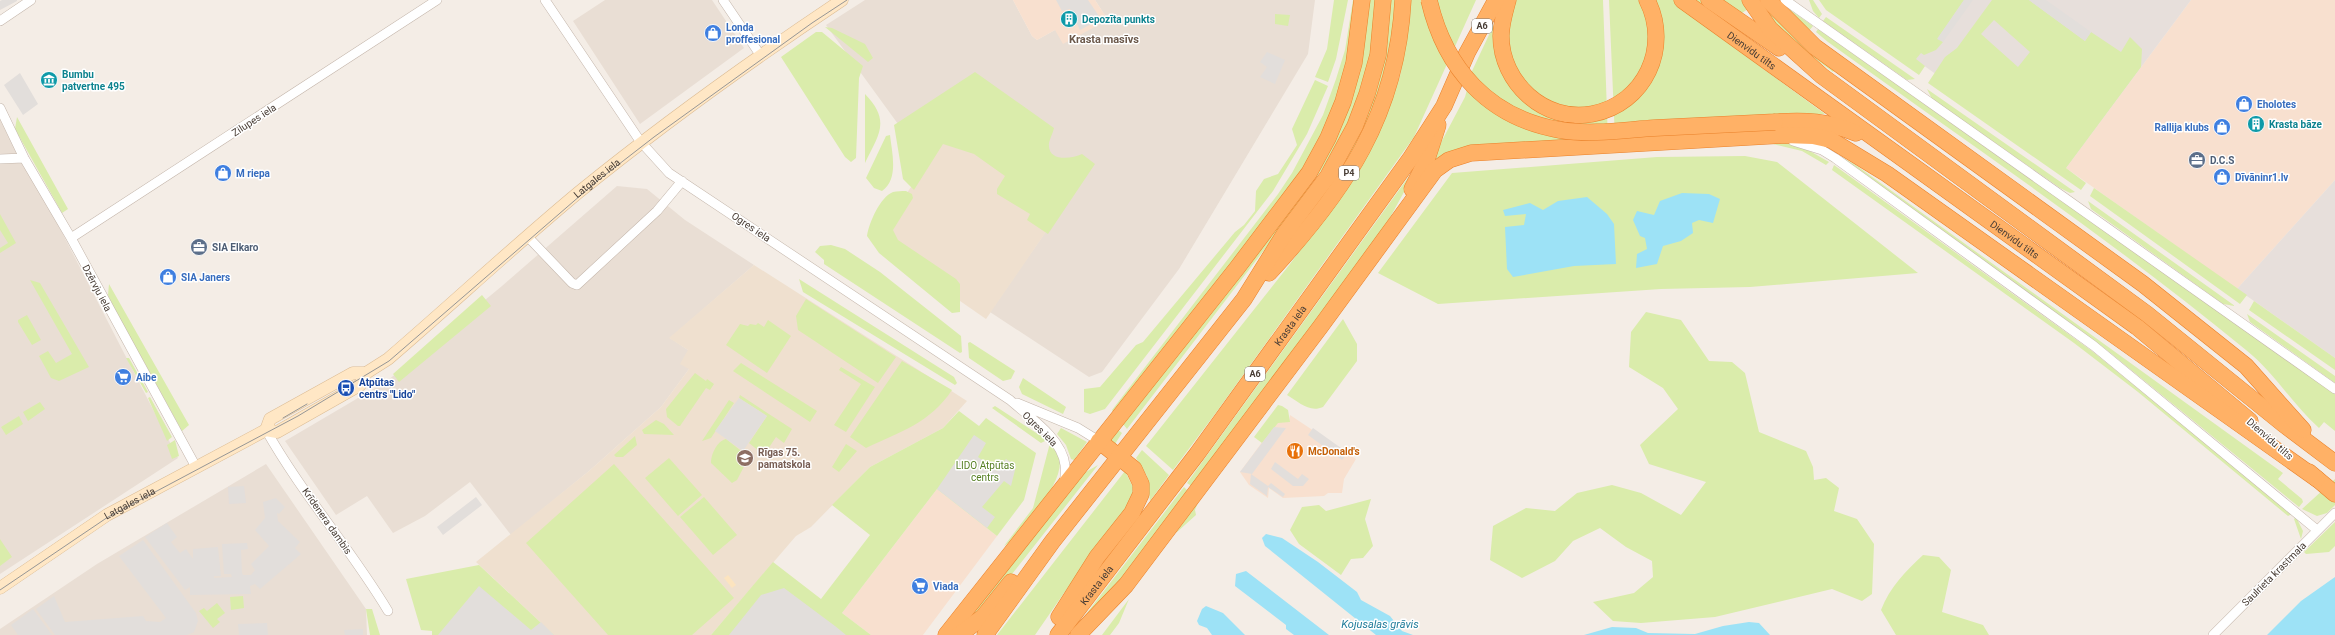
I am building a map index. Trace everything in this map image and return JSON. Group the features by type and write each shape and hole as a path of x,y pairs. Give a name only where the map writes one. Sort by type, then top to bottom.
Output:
{"highway":[{"path":"946,635 1298,189 1328,138 1343,102 1354,64 1362,0"},
{"path":"985,635 1052,542 1244,299 1286,233 1328,176 1355,126 1367,94 1378,55 1383,0"},
{"name":"P4","path":"1244,299 1297,243 1340,186 1369,139 1391,80 1402,20 1403,0"},
{"path":"1429,0 1439,35 1457,68 1480,93 1522,119 1561,130 1776,129 1830,140 1887,174 2317,479"},
{"path":"1467,53 1484,0"},
{"name":"Krasta iela","path":"1058,635 1197,454 1410,159 1444,106 1467,53 1496,0"},
{"path":"1508,0 1501,34 1503,53 1511,75 1527,95 1545,107 1563,113 1591,114 1603,111 1627,98 1643,82 1653,62 1657,36 1656,23 1648,0"},
{"name":"Dienvidu tilts","path":"1682,0 2137,327 2220,395 2335,494"},
{"name":"Dienvidu tilts","path":"1709,0 1822,76 2147,314 2282,423 2333,462"},
{"path":"1757,2 1770,29 1822,76"},
{"path":"1757,2 1815,47 2137,279 2225,349 2261,382 2279,405 2333,462"},
{"path":"1389,233 1427,159 1444,106"},
{"path":"1078,635 1131,579 1435,170 1460,155 1776,129 1818,121 1837,125 1856,133 1947,190"},
{"path":"1048,635 1097,557 1138,503 1141,494 1138,476 1134,469 1120,456 1099,441"},
{"path":"960,635 983,617 1009,584 1052,542"}],"street":[{"path":"0,21 31,0"},
{"name":"Zilupes iela","path":"70,238 437,0"},
{"name":"Ogres iela","path":"545,0 642,143 669,173 1010,400 1051,437 1061,450 1066,467 1064,486"},
{"path":"724,0 761,56"},
{"name":"Latgales iela","path":"0,588 107,515 266,430 270,419 353,373 366,373 388,360 577,194 642,143 761,56 842,0"},
{"path":"1785,0 2335,389"},
{"name":"Dzērvju iela","path":"0,108 24,158 70,238 196,467"},
{"path":"1776,129 1813,146 1834,158 2094,346 2318,530"},
{"path":"0,159 24,158"},
{"path":"528,237 572,283 577,285 657,211 682,181"},
{"name":"Ogres iela","path":"1010,400 1078,428 1099,441"},
{"name":"Krīdenera dambis","path":"266,430 294,474 372,584 388,612"},
{"name":"Saulrieta krastmala","path":"2213,635 2335,513"}],"shaded area":[{"path":"605,0 712,0 744,48 640,124 573,21"},
{"path":"865,0 1013,0 1032,36 1037,40 1055,30 1106,17 1095,0 1315,0 1308,54 1179,269 1102,372 1089,377 990,312 1081,181 898,124 826,25"},
{"path":"1013,0 1095,0 1106,17 1104,22 1063,44 1055,30 1037,40 1032,36"},
{"path":"1056,0 1088,0 1101,19 1080,30 1070,9 1062,11"},
{"path":"1833,0 2191,0 2066,168"},
{"path":"1964,0 1973,0 1943,42 1937,39"},
{"path":"2029,0 2046,0 2091,32 2085,41"},
{"path":"2191,0 2335,0 2335,180 2237,289 2066,168"},
{"path":"0,1 17,1 0,10"},
{"path":"1267,52 1285,60 1275,84 1260,77 1267,67 1260,62"},
{"path":"20,73 38,104 23,115 4,85"},
{"path":"0,112 178,458 0,574"},
{"path":"898,124 1034,152 1081,181 986,319 898,258 885,225 922,171"},
{"path":"2335,180 2335,358 2237,289"},
{"path":"617,186 647,189 685,220 754,265 670,338 688,350 689,369 661,407 589,471 511,535 470,482 425,516 393,533 367,496 336,515 285,441 387,381 502,286"},
{"name":"Rīgas 75. pamatskola","path":"754,265 967,401 943,428 870,467 811,527 796,536 711,635 554,635 476,562 589,471 661,407 689,369 680,364 688,350 669,338"},
{"path":"739,398 767,416 743,451 715,431"},
{"path":"1290,415 1356,459 1344,479 1342,493 1328,493 1324,496 1283,498 1269,488 1268,498 1249,485 1240,472 1277,422 1289,422"},
{"path":"1274,427 1286,428 1252,474 1240,472"},
{"path":"1313,428 1348,453 1342,460 1308,435"},
{"path":"974,435 986,443 978,457 997,471 1006,459 1016,466 1011,486 1004,481 982,507 995,517 987,528 937,489"},
{"path":"1275,462 1298,479 1302,474 1309,479 1303,486 1293,486 1271,469"},
{"path":"266,464 366,609 367,635 0,635 0,629 97,564"},
{"path":"1251,474 1268,486 1271,483 1285,494 1283,497 1268,487 1267,496 1250,484"},
{"path":"244,486 246,503 229,504 228,487"},
{"path":"937,489 997,536 923,635 871,635 842,613"},
{"path":"476,497 482,505 443,535 437,527"},
{"path":"276,498 285,507 279,514 277,513 278,521 300,542 295,548 301,554 260,589 255,584 250,586 251,594 190,595 190,587 185,590 145,537 167,523 177,537 171,542 180,553 186,549 193,559 193,549 218,547 221,576 214,576 214,578 232,577 231,574 224,574 222,544 247,543 248,549 241,550 242,573 243,575 251,575 255,570 251,564 269,546 255,530 265,518 263,502"},
{"path":"143,540 196,613 198,621 194,632 187,635 55,635 36,609 54,596 65,622 143,616 146,621 160,622 166,618 119,556"},
{"path":"479,586 531,630 541,622 554,635 438,635"},
{"path":"784,588 846,635 729,635 761,595"},
{"path":"33,609 52,635 18,635 11,625"},
{"path":"267,623 268,635 239,635 238,624"},
{"path":"363,629 363,635 345,635 344,630"}],"green space":[{"path":"1334,0 1348,0 1336,59 1328,82 1315,77 1327,49"},
{"path":"1353,0 1376,0 1371,52 1364,85 1338,147 1271,241 1127,429 1112,410 1278,194 1292,173 1323,115 1345,50"},
{"path":"1390,0 1476,0 1414,137 1173,470 1146,446 1290,264 1360,169 1386,117 1400,76 1409,20 1396,19 1392,47 1370,122 1335,185 1291,238 1322,198 1344,164 1366,119 1381,72 1386,48"},
{"path":"1513,0 1603,0 1608,140 1467,147 1450,154 1426,171 1465,97 1472,71 1496,20 1498,53 1510,84 1530,107 1545,115 1562,120 1565,106 1547,100 1533,91 1522,80 1514,66 1508,35 1509,18"},
{"path":"1609,0 1758,0 1835,69 1833,72 1748,9 1742,13 1723,39 1825,114 1796,114 1615,139"},
{"path":"1809,0 1813,0 1822,14 1819,18 1813,11"},
{"path":"1819,0 1964,0 1938,38 1943,42 1936,50 1924,55 1921,53 1916,59 1925,66 1919,75 1826,10"},
{"path":"1992,0 2029,0 2085,41 2091,32 2121,52 2130,37 2142,49 2141,67 2066,168 2086,183 2081,190 1928,83 1945,57 1957,48","holes":["1994,20 2030,52 2018,67 1981,34"]},
{"path":"1779,2 1813,26 1808,32"},
{"path":"1275,14 1290,15 1288,26 1275,24"},
{"path":"1826,17 1915,79 1907,80 1823,21"},
{"path":"825,27 832,28 865,44 873,58 868,62"},
{"path":"1818,29 2335,394 2335,431 2324,422 2319,428 2309,419 2256,359 2195,309 2092,231 1828,42 1816,32"},
{"path":"816,32 822,32 863,66 859,78 856,158 851,162 845,157 781,57"},
{"path":"975,72 1054,128 1049,143 1049,149 1052,153 1061,158 1082,154 1095,164 1048,234 1027,220 1030,214 997,194 997,189 1005,176 974,154 943,144 914,190 903,179 894,125"},
{"path":"1315,80 1328,86 1307,134 1273,191 1105,409 1090,414 1084,412 1084,389 1100,387 1136,345 1143,342 1235,232 1244,225 1255,211 1256,191 1264,179 1278,174 1297,145 1292,129"},
{"path":"1927,89 2075,192 2070,193 2060,188 1932,99"},
{"path":"865,94 878,112 880,128 875,144 865,163"},
{"path":"17,117 68,209 62,213 15,129"},
{"path":"890,135 893,157 893,173 891,180 882,191 874,188 866,178 886,136"},
{"path":"1786,143 1808,150 1829,162 1826,165 1802,151 1773,144"},
{"path":"1745,156 1777,162 1918,273 1750,287 1661,289 1438,304 1378,273 1452,173 1657,157"},
{"path":"1840,156 1857,166 2283,473 2278,479 2302,499 2303,502 2299,507 2103,347"},
{"path":"1420,161 1387,223 1193,487 1187,483"},
{"path":"1834,165 2092,351 2292,514 2288,516 2138,392 2074,343 1832,170"},
{"path":"2094,188 2247,295 2240,304 2090,196"},
{"path":"906,191 912,194 913,198 893,230 898,240 956,279 960,284 960,312 952,313 879,253 867,236 870,224 884,199 893,192"},
{"path":"2088,201 2235,306 2223,304 2091,209"},
{"path":"0,214 16,243 0,253 0,248 8,243 0,230"},
{"path":"831,245 845,249 880,272 961,336 962,352 960,353 824,264 824,260 815,252 820,246"},
{"path":"799,279 954,377 957,383 955,385 803,292"},
{"path":"30,280 40,283 89,367 59,381 51,378 39,356 48,351 56,363 72,354"},
{"path":"109,284 189,425 182,431 112,304 108,295"},
{"path":"482,295 491,306 399,382 393,374"},
{"path":"806,299 896,357 878,383 798,330 796,316"},
{"path":"2254,301 2335,358 2335,370 2249,310"},
{"path":"1646,312 1681,320 1709,361 1732,362 1745,373 1759,432 1806,451 1813,467 1814,480 1826,478 1839,488 1834,511 1857,519 1874,544 1872,594 1862,601 1832,589 1715,617 1641,623 1613,621 1593,602 1634,593 1653,577 1652,561 1626,547 1600,528 1573,541 1555,561 1522,578 1490,560 1493,526 1526,508 1555,511 1577,493 1612,485 1641,493 1681,515 1706,482 1649,464 1640,445 1678,409 1663,388 1629,367 1631,332"},
{"path":"2247,314 2335,376 2335,383 2250,322"},
{"path":"27,315 41,340 32,345 18,322 18,320"},
{"path":"1343,319 1357,344 1357,361 1323,407 1313,409 1304,406 1287,395"},
{"path":"768,320 791,336 767,373 726,345 740,324 748,326 750,324 756,325 758,323 764,327"},
{"path":"970,342 1015,371 1011,379 1003,381 969,358 968,343"},
{"path":"126,358 129,358 148,392 146,393"},
{"path":"902,361 952,390 934,411 924,419 866,448 850,437"},
{"path":"741,363 817,411 810,422 733,371"},
{"path":"841,367 875,387 846,432 834,425 861,384 839,370"},
{"path":"695,373 706,381 707,379 714,384 710,390 706,388 680,426 678,426 667,417 666,409"},
{"path":"1023,378 1066,407 1063,414 1022,394 1019,387"},
{"path":"740,395 792,429 784,443 776,437 764,455 749,443 767,416 739,398"},
{"path":"150,397 172,437 167,441 148,398"},
{"path":"729,400 734,403 711,438 702,441"},
{"path":"40,402 45,409 28,421 23,412"},
{"path":"1278,405 1288,410 1290,422 1278,423 1262,443 1254,437"},
{"path":"995,406 1047,440 1041,443 992,408"},
{"name":"LIDO Atpūtas centrs","path":"959,411 979,426 986,418 1036,453 1024,500 997,536 937,489 842,613 871,635 711,635 773,562 821,599 870,535 832,505 870,467 943,428"},
{"path":"19,416 23,424 6,435 1,427"},
{"path":"656,420 664,424 674,435 644,434 642,430"},
{"path":"1061,428 1087,442 1074,460 1071,459 1066,445 1057,434"},
{"path":"1117,429 1122,433 1115,444 1108,441"},
{"path":"635,436 637,445 623,457 616,457 614,455"},
{"path":"726,439 749,457 737,480 732,483 711,463 715,448 720,442"},
{"path":"175,440 179,456 172,459 167,445"},
{"path":"1050,443 1058,453 1060,466 1056,480 1038,509 1010,542 1004,546 1033,508"},
{"path":"846,444 857,451 839,472 832,467"},
{"path":"1142,450 1169,475 1150,501 1147,476 1136,458"},
{"path":"669,458 702,495 678,516 645,478"},
{"path":"614,464 734,598 692,635 608,635 526,543"},
{"path":"1098,465 997,593 960,629 1084,473"},
{"path":"1125,471 1133,487 1132,497 1123,516 1064,593 1035,635 997,635"},
{"path":"2335,479 2335,505 2327,513 2317,516 2302,509"},
{"path":"1184,487 1189,492 1121,583 1070,635"},
{"path":"704,497 737,535 713,555 680,517"},
{"path":"1371,499 1365,519 1373,546 1363,558 1351,559 1341,575 1299,544 1290,530 1302,507 1319,505 1326,511"},
{"path":"1199,500 1195,510 1196,515 1176,533"},
{"path":"2296,517 2303,531 2301,539 2294,519"},
{"path":"2335,522 2335,546 2329,552 2306,554 2304,552"},
{"path":"0,539 12,557 0,566"},
{"path":"1923,555 1939,557 1951,570 1942,612 1983,625 1989,635 1896,635 1881,610 1893,587"},
{"path":"479,565 554,635 432,635 432,631 421,630 406,579"},
{"path":"243,596 244,608 231,610 230,597"},
{"path":"1129,599 1119,623 1110,635 1102,635"},
{"path":"217,603 225,613 217,619 220,622 213,628 199,611 204,608 207,611"},
{"path":"366,609 372,609 380,635 370,635"}],"sand":[{"path":"728,575 736,585 732,588 724,578"}],"water":[{"path":"1682,193 1709,194 1720,199 1713,223 1699,220 1692,223 1693,233 1681,241 1663,246 1657,264 1636,268 1637,254 1647,249 1645,238 1640,236 1633,220 1637,211 1654,215 1660,201"},
{"path":"1587,197 1607,214 1614,224 1616,264 1574,266 1513,277 1507,269 1505,227 1524,225 1526,214 1505,216 1503,210 1530,203 1543,210 1558,201"},
{"name":"Kojusalas grāvis","path":"1266,534 1282,538 1318,562 1357,592 1361,600 1390,616 1402,631 1413,635 1376,635 1265,546 1262,538"},
{"name":"Kojusalas grāvis","path":"1246,571 1329,635 1294,635 1286,629 1286,625 1235,586 1236,574"},
{"path":"2335,577 2335,635 2267,635 2301,601"},
{"path":"1206,606 1223,613 1245,635 1212,635 1207,628 1199,625 1197,621 1202,609"},
{"path":"1749,622 1759,623 1770,635 1584,635 1612,627 1636,628 1648,633 1695,634 1723,626"}],"tram line":[{"path":"0,590 108,517 298,416 389,361 596,182 654,137 812,23 847,0"},
{"path":"283,418 307,404"}],"place":[{"name":"Depozīta punkts","path":"1069,19"},
{"name":"Londa proffesional","path":"713,33"},
{"name":"Bumbu patvertne 495","path":"49,80"},
{"name":"Eholotes","path":"2244,104"},
{"name":"Krasta bāze","path":"2256,124"},
{"name":"Rallija klubs","path":"2222,127"},
{"name":"D.C.S","path":"2197,160"},
{"name":"M riepa","path":"223,173"},
{"name":"Dīvāninr1.lv","path":"2222,177"},
{"name":"SIA Elkaro","path":"199,247"},
{"name":"SIA Janers","path":"168,277"},
{"name":"Aibe","path":"123,377"},
{"name":"Atpūtas centrs \"Lido\"","path":"346,388"},
{"name":"McDonald's","path":"1295,451"},
{"name":"Rīgas 75. pamatskola","path":"745,458"},
{"name":"Viada","path":"920,586"}],"district":[{"name":"Krasta masīvs","path":"1104,39"}]}
